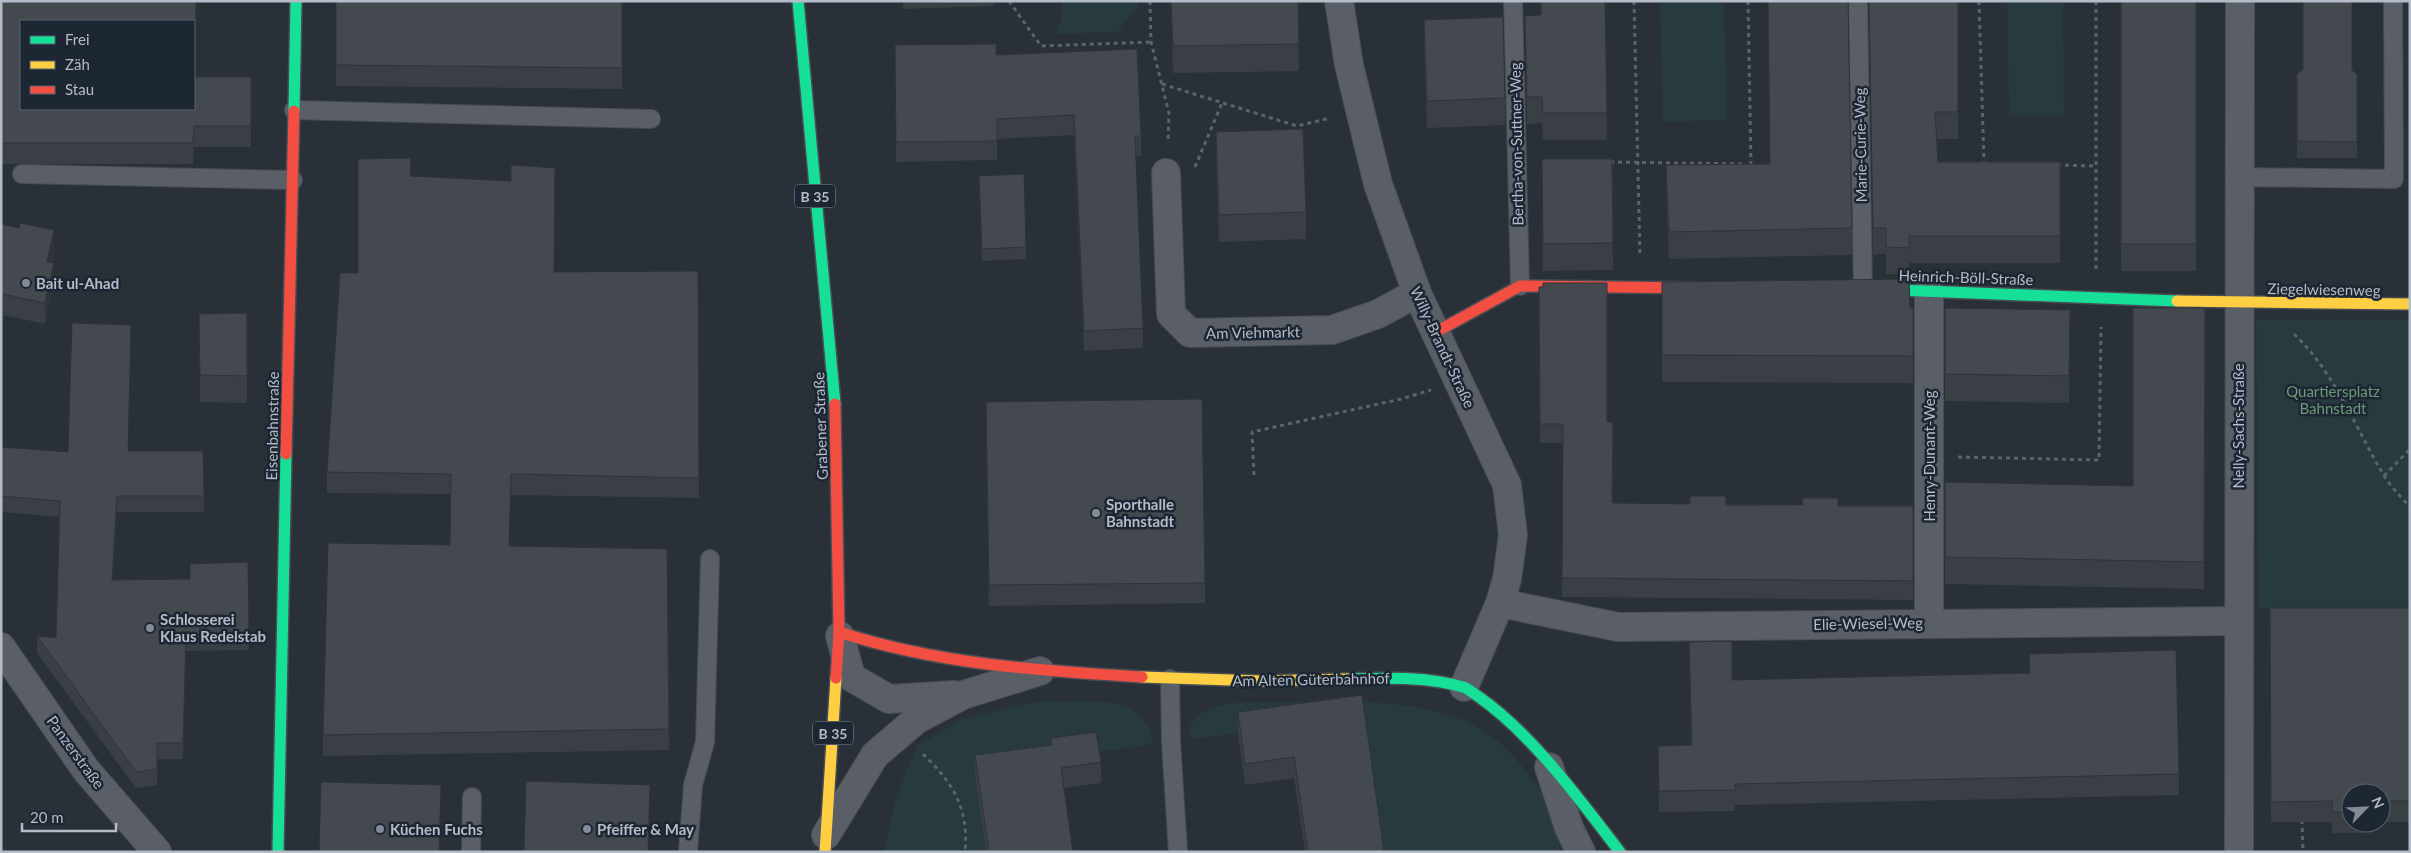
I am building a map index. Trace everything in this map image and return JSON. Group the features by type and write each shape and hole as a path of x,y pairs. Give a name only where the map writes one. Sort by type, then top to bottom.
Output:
{"street":[{"name":"Eisenbahnstraße","path":"278,852 296,1"},
{"name":"Grabener Straße","path":"798,1 835,390 839,632 826,843"},
{"name":"Willy-Brandt-Straße","path":"1339,1 1349,65 1378,184 1417,293 1434,334 1506,485 1513,535 1507,580 1500,603 1464,688"},
{"name":"Nelly-Sachs-Straße","path":"2240,1 2238,177 2250,303 2238,621 2240,852"},
{"name":"Am Viehmarkt","path":"1166,173 1170,314 1190,333 1332,330 1378,314 1417,293"},
{"path":"1434,334 1520,286 1708,288"},
{"name":"Heinrich-Böll-Straße","path":"1858,288 2250,303"},
{"name":"Henry-Dunant-Weg","path":"1929,290 1929,622"},
{"name":"Ziegelwiesenweg","path":"2250,303 2410,304"},
{"name":"Elie-Wiesel-Weg","path":"1500,603 1618,627 1929,622 2238,621"},
{"name":"Am Alten Güterbahnhof","path":"839,632 851,676 889,700 963,694 1040,671"},
{"name":"Am Alten Güterbahnhof","path":"839,632 882,646 1040,671 1170,679 1260,681 1407,678 1464,688 1496,709 1527,740 1584,804 1620,852"},
{"name":"Panzerstraße","path":"1,647 86,770 157,852"},
{"name":"Am Alten Güterbahnhof","path":"826,843 875,755 916,720 963,694"},
{"path":"1549,766 1569,828 1581,852"}],"lane":[{"name":"Bertha-von-Suttner-Weg","path":"1512,1 1520,286"},
{"name":"Marie-Curie-Weg","path":"1858,1 1858,288"},
{"path":"2238,177 2394,179 2393,1"},
{"path":"294,110 651,119"},
{"path":"22,174 292,180"},
{"path":"688,852 693,785 705,742 710,559"},
{"path":"1170,679 1171,742 1178,852"},
{"path":"471,852 472,797"}],"path":[{"path":"1009,1 1041,46 1151,42"},
{"path":"1150,1 1151,42 1169,114 1166,173 1193,172 1222,103"},
{"path":"1634,1 1641,288"},
{"path":"1748,1 1752,164"},
{"path":"1979,1 1984,163"},
{"path":"1929,457 2099,460 2099,298 2095,166 2096,1"},
{"path":"1161,83 1297,126 1360,110"},
{"path":"1600,162 1761,164"},
{"path":"1975,163 1994,163"},
{"path":"2049,164 2095,166"},
{"path":"2250,303 2305,345 2344,400 2384,476 2410,507"},
{"path":"1254,475 1252,432 1401,399 1458,381"},
{"path":"2384,476 2410,449"},
{"path":"901,732 942,772 957,793 964,818 965,852"},
{"path":"2302,812 2302,852"}],"green space":[{"path":"1062,1 1138,1 1138,6 1117,32 1056,34 1062,17"},
{"path":"1660,1 1724,1 1727,120 1663,122"},
{"path":"2007,1 2063,1 2064,115 2009,115"},
{"name":"Quartiersplatz Bahnstadt","path":"2256,320 2410,320 2410,607 2259,609"},
{"path":"1097,701 1124,706 1136,712 1145,723 1153,738 1149,745 1051,759 986,852 884,852 896,797 918,745 963,719 1028,703"},
{"path":"1359,701 1415,707 1439,712 1481,729 1500,743 1537,786 1551,809 1569,852 1381,852 1361,716 1193,739 1188,730 1205,711 1230,703"}],"building":[{"path":"1,1 196,1 195,77 251,77 251,126 194,126 193,143 1,143"},
{"path":"336,1 622,1 622,68 336,65"},
{"path":"1171,1 1298,1 1299,44 1173,46"},
{"path":"1541,1 1605,1 1607,113 1543,113 1542,97 1527,97 1525,16 1541,15"},
{"path":"1768,1 1848,1 1852,228 1669,232 1666,165 1770,164"},
{"path":"1869,1 1958,1 1958,112 1935,112 1938,162 2060,162 2060,236 1909,236 1909,248 1886,247 1886,228 1873,228"},
{"path":"2121,1 2196,1 2196,244 2121,244"},
{"path":"2303,1 2352,1 2352,70 2357,74 2357,142 2297,141 2297,74 2303,69"},
{"path":"1503,17 1505,98 1427,101 1424,20"},
{"path":"996,44 996,55 1137,49 1141,136 1135,136 1143,328 1084,331 1074,115 997,119 997,141 896,142 895,45"},
{"path":"1303,129 1306,212 1219,215 1216,132"},
{"path":"411,158 410,176 511,181 511,165 555,168 554,272 698,271 699,478 511,474 509,546 667,549 669,729 323,735 328,543 450,545 451,474 327,472 340,273 358,273 358,159"},
{"path":"1542,159 1612,159 1613,243 1543,244"},
{"path":"1024,174 1026,247 982,249 979,176"},
{"name":"Bait ul-Ahad","path":"20,223 54,230 47,262 54,263 45,303 3,294 1,300 1,224 19,228"},
{"path":"1909,279 1910,308 1913,308 1913,356 1662,355 1662,282"},
{"path":"1543,283 1607,283 1607,422 1613,422 1612,503 1690,504 1690,496 1726,496 1726,505 1803,505 1802,498 1838,498 1838,506 1913,506 1913,581 1562,578 1563,424 1540,424 1539,287 1543,287"},
{"path":"1945,308 2070,310 2069,376 1945,374"},
{"path":"2133,308 2205,308 2204,562 1945,557 1945,482 2133,486"},
{"path":"247,313 247,376 200,375 199,314"},
{"path":"72,323 131,325 128,451 203,451 204,496 117,496 112,580 190,579 190,564 248,562 249,634 186,635 183,743 157,743 157,769 136,772 37,636 56,638 60,501 1,496 1,447 68,452"},
{"name":"Sporthalle Bahnstadt","path":"1202,399 1205,583 989,585 986,402"},
{"path":"2270,608 2410,608 2410,801 2391,801 2391,783 2341,783 2341,812 2332,812 2333,801 2271,802"},
{"path":"1732,641 1732,680 2030,673 2029,654 2176,650 2179,774 1735,784 1735,790 1659,791 1658,746 1692,745 1689,642"},
{"path":"1362,695 1384,852 1308,852 1294,757 1245,764 1238,712"},
{"path":"1096,732 1101,762 1061,768 1073,852 989,852 975,755 1052,745 1051,738"},
{"name":"Pfeiffer & May","path":"526,781 650,785 648,852 524,852"},
{"name":"Küchen Fuchs","path":"321,782 441,785 439,852 319,852"}],"traffic: fast":[{"path":"294,111 296,1"},
{"path":"798,1 835,404"},
{"path":"1872,289 2177,301"},
{"path":"278,852 286,454"},
{"path":"1348,679 1420,679 1449,683 1469,690 1499,712 1536,749 1572,790 1620,852"}],"traffic: slow":[{"path":"2177,301 2410,304"},
{"path":"1142,677 1260,681 1348,679"},
{"path":"825,852 836,678"}],"traffic: jam":[{"path":"286,454 294,111"},
{"path":"1434,333 1520,286 1699,288"},
{"path":"835,404 839,632 836,678"},
{"path":"839,632 913,652 951,659 1027,669 1142,677"}],"place":[{"name":"Bait ul-Ahad","path":"26,283"},
{"name":"Sporthalle Bahnstadt","path":"1096,513"},
{"name":"Schlosserei Klaus Redelstab","path":"150,628"},
{"name":"Küchen Fuchs","path":"380,829"},
{"name":"Pfeiffer & May","path":"587,829"}]}
